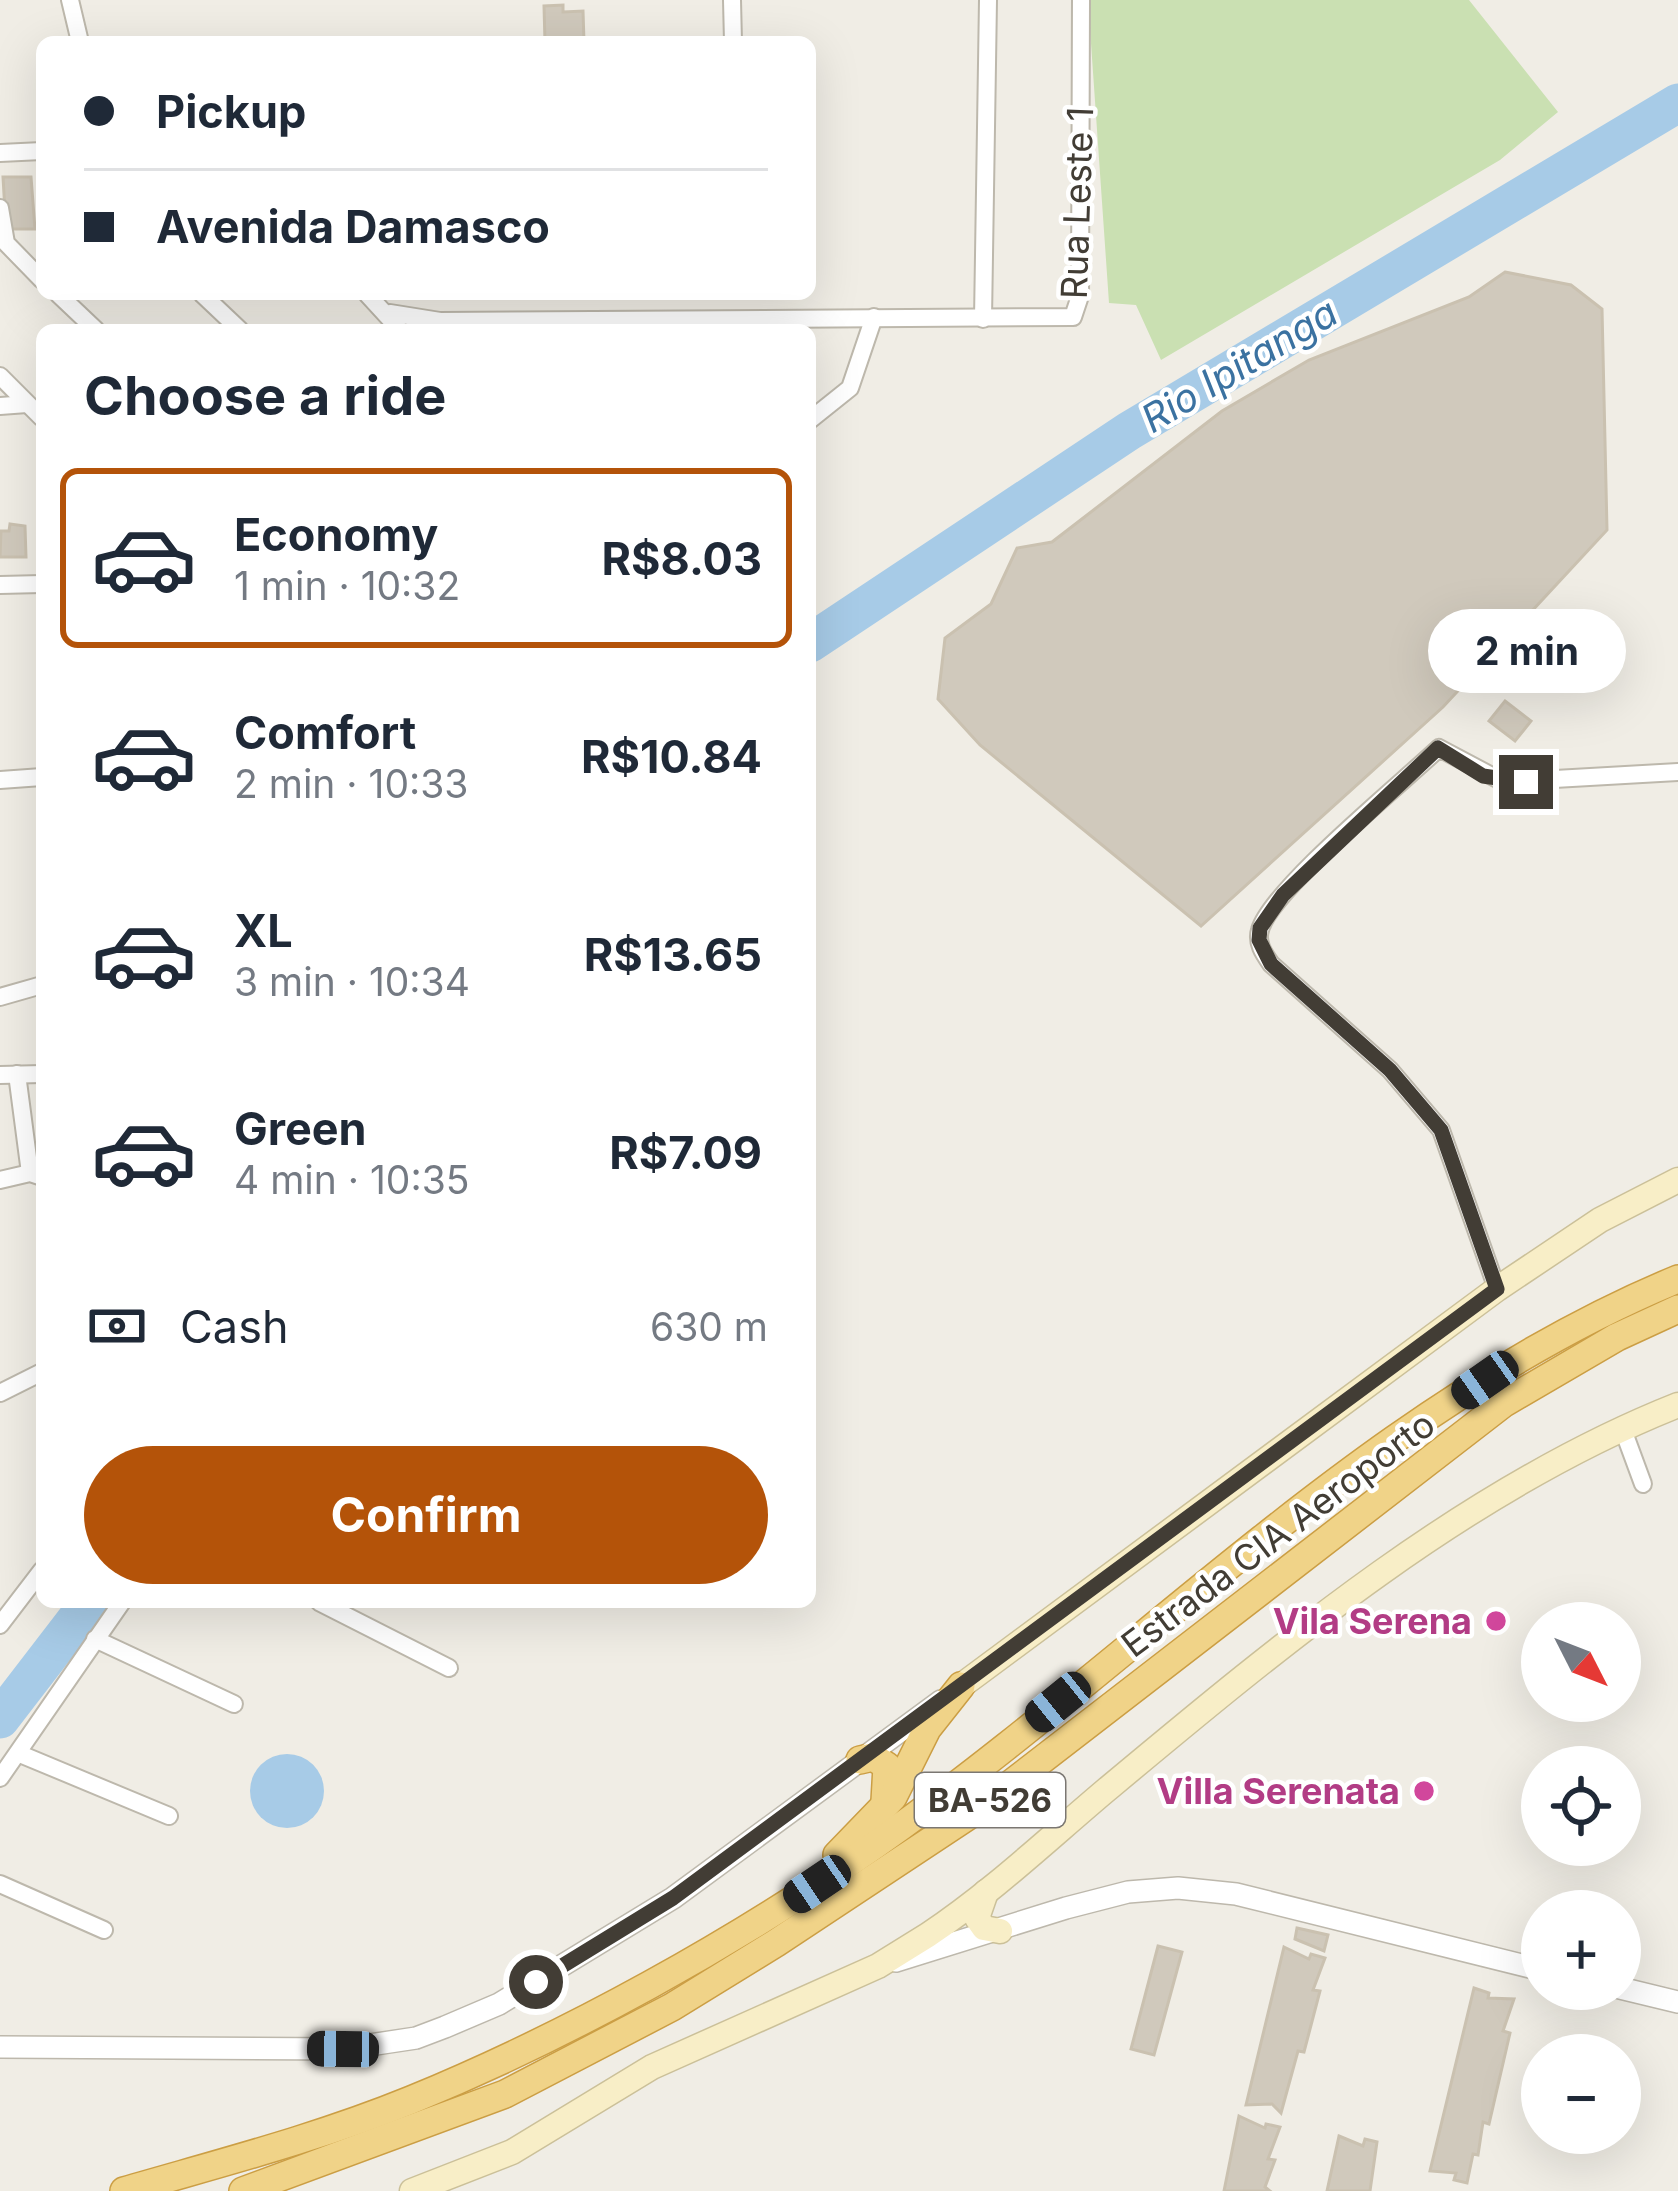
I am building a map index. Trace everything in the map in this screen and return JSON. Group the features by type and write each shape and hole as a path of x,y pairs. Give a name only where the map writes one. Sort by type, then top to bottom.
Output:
{"highway":[{"name":"Estrada CIA Aeroporto","path":"124,2191 302,2140 412,2100 642,1985 786,1905 878,1843 1187,1598 1398,1440 1565,1331 1678,1279"},
{"name":"Estrada CIA Aeroporto","path":"243,2191 505,2094 672,2007 976,1810 1504,1403 1617,1337 1678,1309"},
{"path":"786,1905 883,1808 903,1782 928,1729 962,1686"},
{"path":"860,1760 873,1757 887,1766 889,1791 883,1808"}],"main road":[{"path":"962,1686 1497,1289 1600,1220 1678,1180"},
{"path":"412,2191 512,2152 652,2066 878,1966 988,1890 1210,1706 1376,1578 1496,1499 1622,1427 1678,1405"},
{"path":"988,1890 977,1918 984,1928 1000,1931"}],"street":[{"path":"70,0 79,36"},
{"path":"732,0 733,36"},
{"path":"390,313 461,321 983,319 988,0"},
{"name":"Rua Leste 1","path":"983,319 1066,318 1078,308 1081,0"},
{"path":"0,153 36,151"},
{"path":"0,208 6,243 36,274"},
{"path":"64,300 90,324"},
{"path":"208,300 234,324"},
{"path":"374,300 396,324"},
{"path":"816,415 850,388 874,317"},
{"path":"799,324 808,319"},
{"path":"0,376 36,412"},
{"path":"0,406 27,404"},
{"path":"0,585 36,584"},
{"path":"1497,1289 1441,1130 1390,1070 1271,964 1262,950 1260,928 1283,895 1438,748 1503,782 1678,772"},
{"path":"0,780 36,777"},
{"path":"0,997 36,987"},
{"path":"0,1180 36,1175 9,1074"},
{"path":"0,1393 36,1375"},
{"path":"1622,1427 1643,1484"},
{"path":"0,1625 36,1578"},
{"path":"0,1778 118,1608"},
{"path":"331,1608 449,1668"},
{"path":"95,1639 234,1704"},
{"path":"0,2047 49,2052 343,2049 416,2038 500,2005 673,1898 962,1686"},
{"path":"20,1754 169,1816"},
{"path":"0,1884 104,1930"},
{"path":"878,1966 1107,1898 1178,1888 1236,1894 1521,1965"},
{"path":"1641,1997 1678,2002"}],"green space":[{"path":"1088,0 1469,0 1558,112 1500,160 1161,360 1136,305 1109,303"}],"water":[{"path":"287,1754 301,1756 313,1765 322,1777 322,1805 313,1817 301,1826 287,1828 273,1826 261,1817 252,1805 250,1791 252,1777 261,1765 273,1756"}],"building":[{"path":"544,6 583,11 584,36 545,36"},
{"path":"3,177 31,177 35,229 6,229"},
{"path":"1505,272 1571,285 1602,309 1607,530 1443,707 1201,926 980,745 938,699 945,638 991,604 1017,548 1052,542 1222,411 1309,360 1469,297"},
{"path":"10,524 25,526 26,557 0,557 1,531 9,531"},
{"path":"1505,701 1531,721 1515,741 1489,721"},
{"path":"1297,1928 1328,1935 1324,1951 1295,1939"},
{"path":"1158,1946 1182,1952 1154,2055 1131,2049"},
{"path":"1284,1947 1309,1959 1311,1954 1325,1958 1313,1990 1320,1991 1304,2052 1298,2051 1281,2113 1272,2104 1246,2105"},
{"path":"1474,1988 1489,1993 1488,1998 1514,1999 1503,2031 1510,2033 1489,2124 1483,2122 1467,2183 1454,2180 1456,2173 1430,2171"},
{"path":"1239,2116 1265,2128 1266,2124 1280,2127 1268,2159 1275,2160 1265,2187 1270,2191 1224,2191"},
{"path":"1339,2136 1363,2146 1365,2139 1377,2142 1370,2191 1327,2191"}],"waterway":[{"name":"Rio Ipitanga","path":"816,639 1129,431 1678,103"},
{"name":"Rio Ipitanga","path":"0,1719 85,1608"}],"place":[{"name":"Vila Serena","path":"1496,1621"},
{"name":"Villa Serenata","path":"1424,1791"}],"route":[{"path":"536,1982 673,1898 1497,1289 1441,1130 1390,1070 1271,964 1259,940 1260,928 1283,895 1438,748 1483,776 1526,782"}]}
